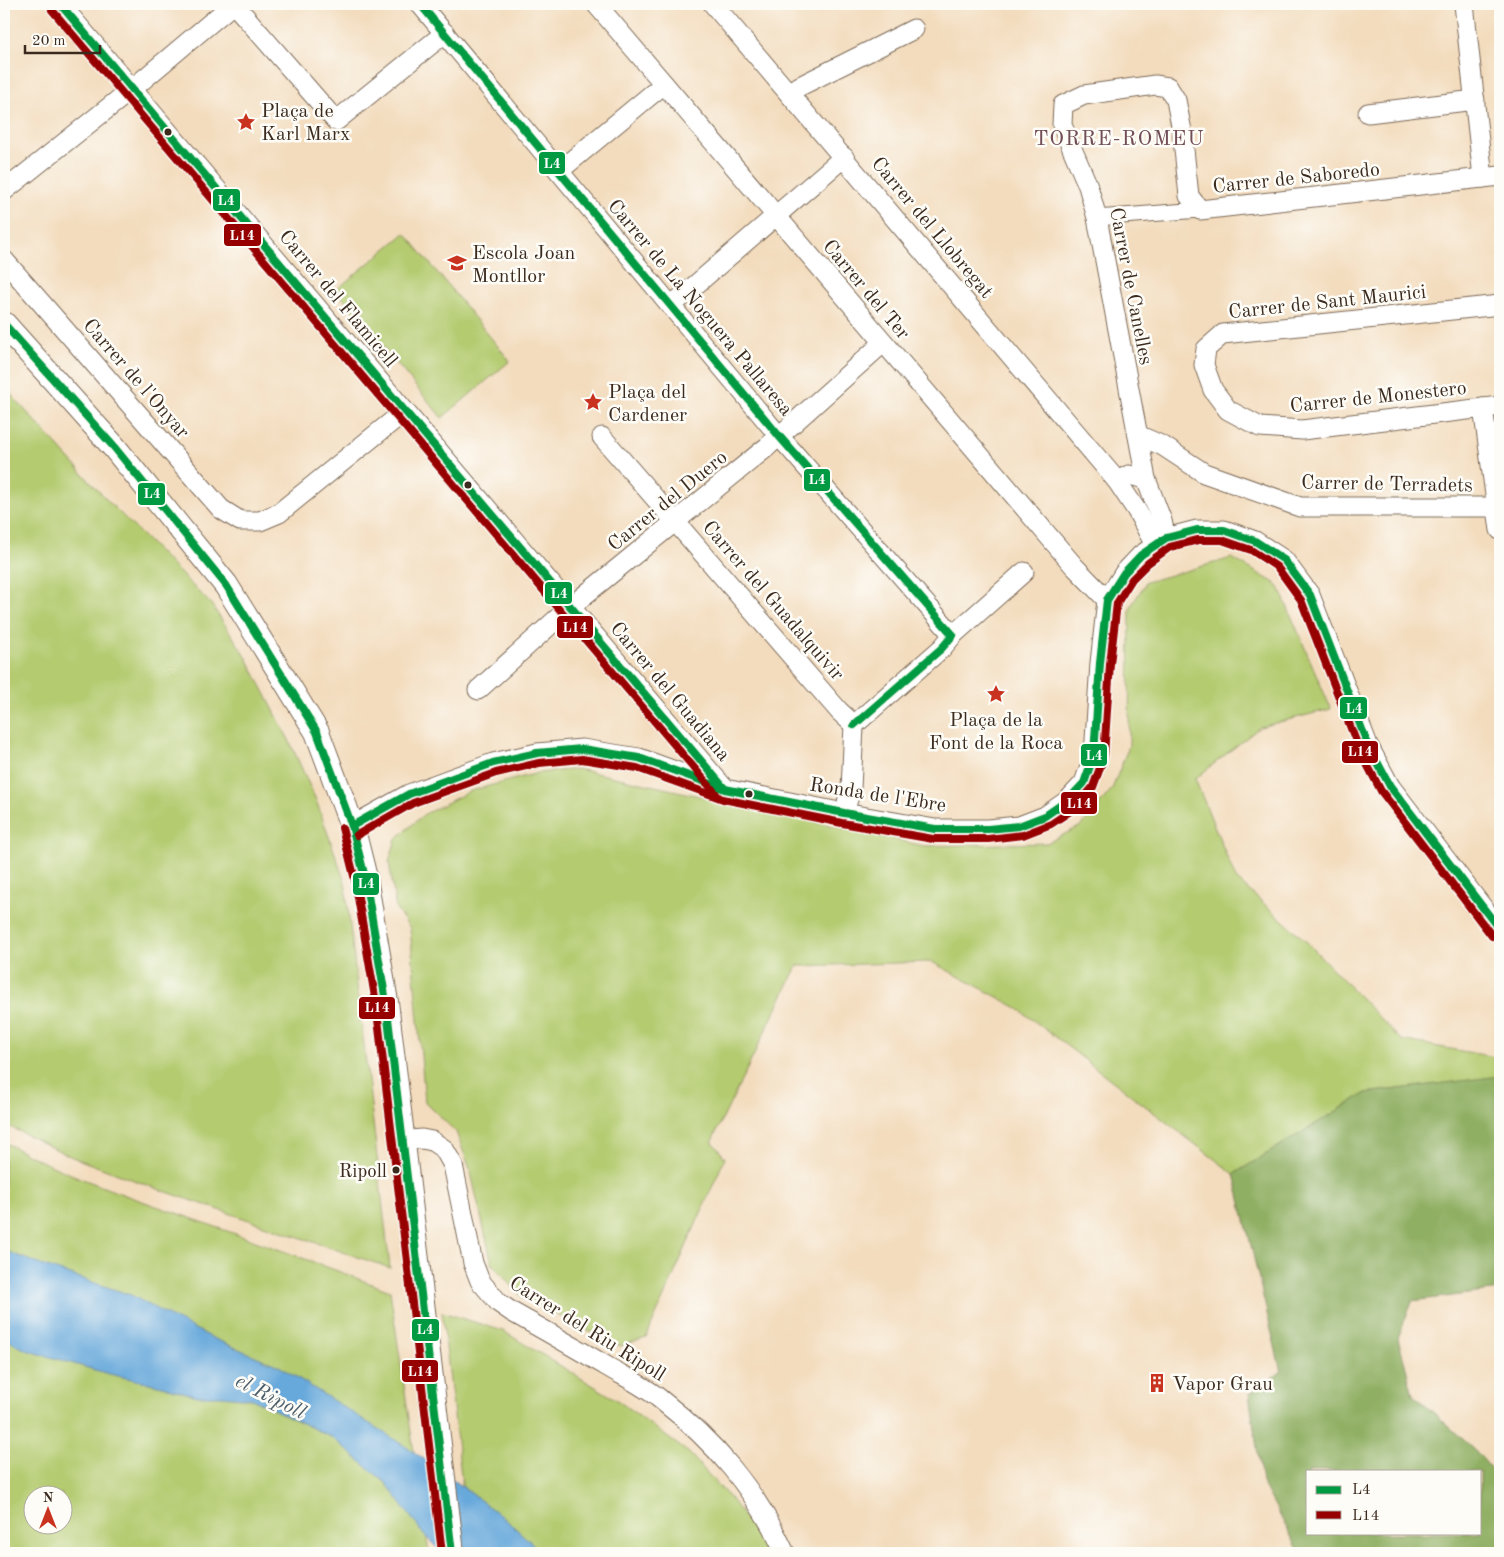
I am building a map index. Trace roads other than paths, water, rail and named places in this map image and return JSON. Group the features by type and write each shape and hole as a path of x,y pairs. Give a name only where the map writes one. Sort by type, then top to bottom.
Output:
{"street":[{"name":"Carrer del Flamicell","path":"60,4 506,530"},
{"path":"4,191 234,4 336,121 445,33"},
{"name":"Carrer de La Noguera Pallaresa","path":"420,4 779,436 953,635"},
{"name":"Carrer del Ter","path":"596,4 1074,566 1107,600"},
{"name":"Carrer del Llobregat","path":"713,4 1117,481 1160,541"},
{"path":"1464,4 1475,100 1492,177"},
{"path":"788,92 914,29"},
{"path":"559,171 664,84"},
{"name":"Carrer de Canelles","path":"1146,479 1097,218 1088,186 1062,125 1063,105 1084,95 1155,85 1168,87 1176,100 1189,196 1200,210"},
{"path":"1368,113 1475,100"},
{"path":"671,306 844,157"},
{"name":"Carrer de Saboredo","path":"1097,218 1200,210 1492,177"},
{"name":"Carrer de l'Onyar","path":"4,260 221,509 240,521 260,521 280,513 405,411"},
{"name":"Carrer de Sant Maurici","path":"1214,390 1204,365 1206,349 1223,334 1500,305"},
{"path":"4,324 114,447 226,585 317,732 352,826 365,878 386,1002 452,1553"},
{"name":"Carrer del Duero","path":"478,690 570,608 779,436 883,343"},
{"name":"Carrer de Monestero","path":"1214,390 1228,410 1260,427 1302,430 1492,407"},
{"path":"1492,407 1500,530"},
{"name":"Carrer de Terradets","path":"1138,435 1163,446 1204,473 1300,507 1499,507"},
{"name":"Carrer del Guadalquivir","path":"602,437 839,711 854,724"},
{"path":"1117,481 1129,475 1146,479 1162,521 1160,541"},
{"name":"Carrer del Guadiana","path":"506,530 725,789"},
{"name":"Ronda de l'Ebre","path":"352,826 409,794 492,763 537,753 582,749 639,758 725,789 844,813 935,829 988,829 1019,826 1045,816 1068,800 1084,783 1094,755 1100,663 1107,600 1124,573 1141,555 1160,541 1197,530 1224,530 1255,541 1284,560 1310,595 1368,745 1390,786 1500,930"},
{"path":"844,813 851,789 854,724 942,648 953,635 1024,572"},
{"name":"Carrer del Riu Ripoll","path":"402,1141 422,1138 432,1141 444,1149 452,1165 474,1263 480,1281 489,1293 512,1312 636,1383 690,1424 714,1446 736,1471 774,1531 785,1553"}],"water":[{"name":"el Ripoll","path":"4,1250 41,1265 131,1295 215,1339 279,1366 446,1474 505,1519 543,1553 442,1553 424,1535 386,1483 333,1438 252,1399 197,1396 105,1373 26,1350 4,1338"}],"place":[{"name":"Plaça de Karl Marx","path":"246,122"},
{"name":"Escola Joan Montllor","path":"457,263"},
{"name":"Plaça del Cardener","path":"593,402"},
{"name":"Plaça de la Font de la Roca","path":"996,694"},
{"name":"Ripoll","path":"396,1170"},
{"name":"Vapor Grau","path":"1157,1383"}],"district":[{"name":"TORRE-ROMEU","path":"1119,138"}]}
